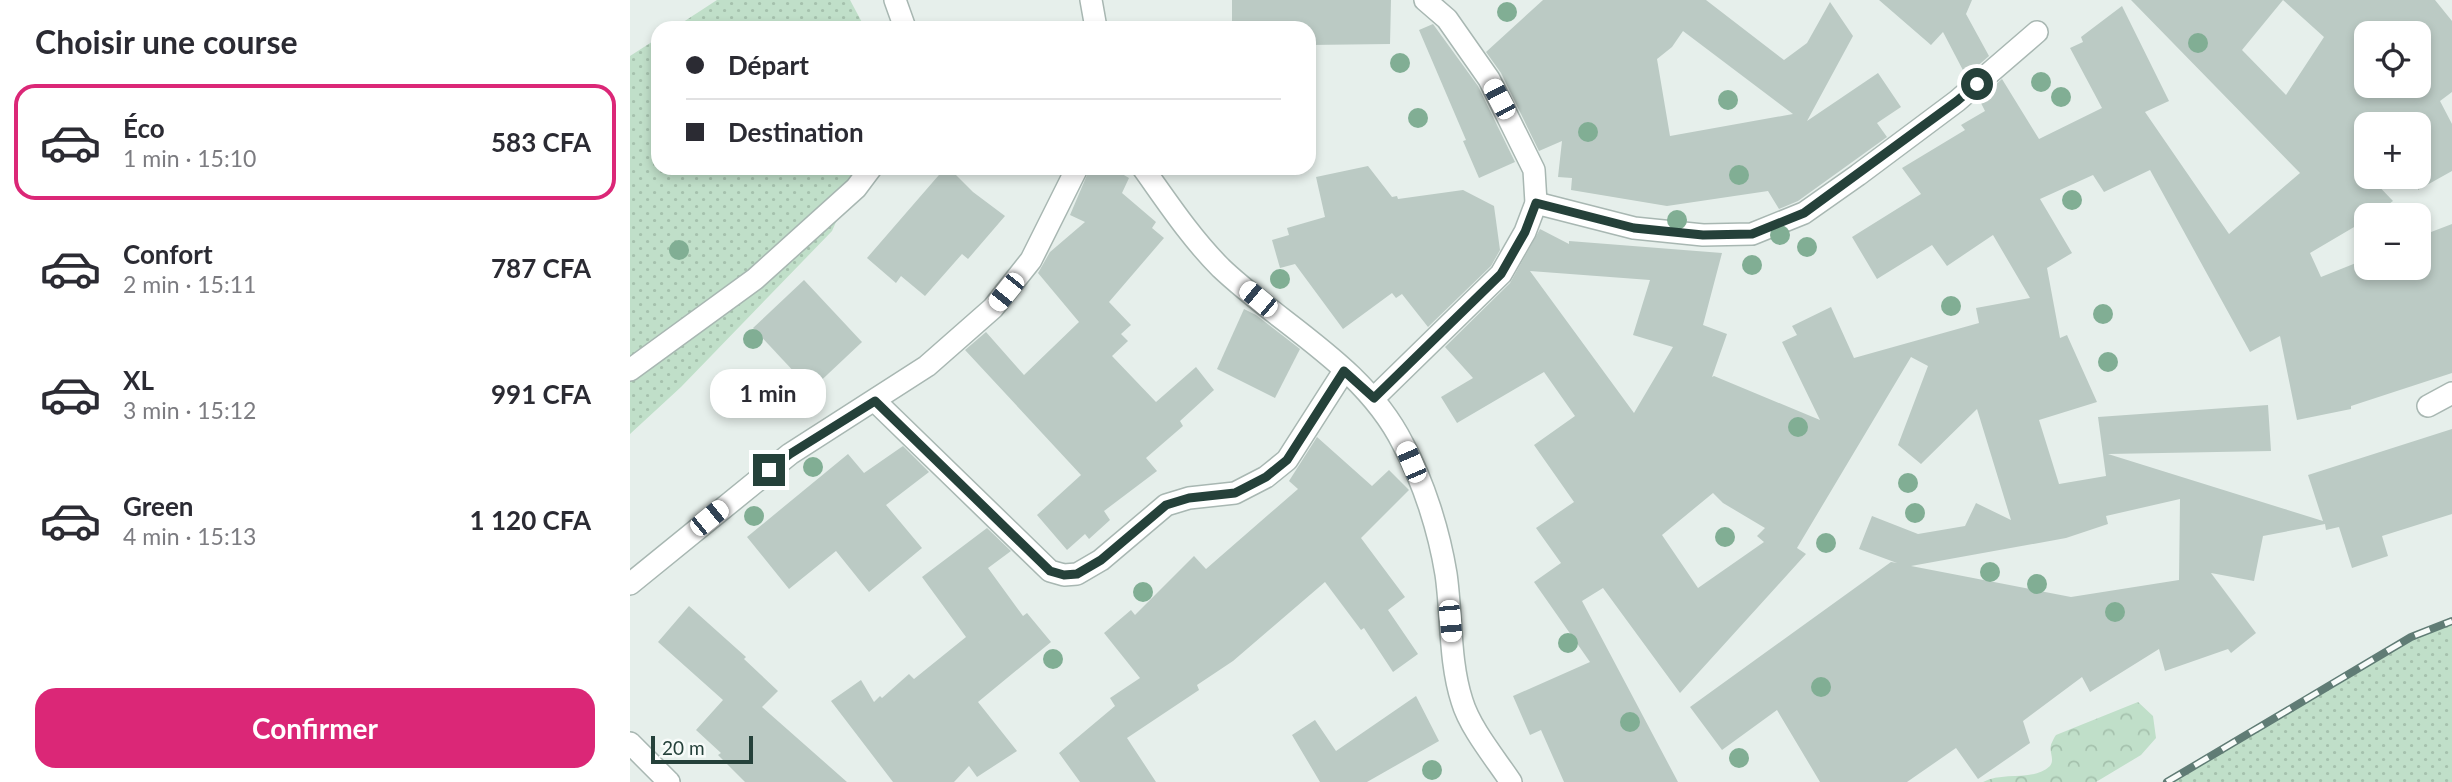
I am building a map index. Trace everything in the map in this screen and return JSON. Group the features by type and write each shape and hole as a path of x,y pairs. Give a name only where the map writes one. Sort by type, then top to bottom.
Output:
{"street":[{"path":"895,0 902,21"},
{"path":"1091,0 1095,21"},
{"path":"1374,398 1501,274 1525,232 1536,203 1534,170 1489,79 1447,19 1425,0"},
{"path":"1536,203 1634,228 1703,235 1752,234 1804,213 1847,183 1957,101 2036,32"},
{"path":"630,370 755,279 856,188 866,175"},
{"path":"630,584 790,454 927,366 993,308 1031,260 1074,175"},
{"path":"1148,175 1190,235 1223,270 1320,348 1374,398 1403,443 1427,500 1446,573 1452,645 1462,701 1483,742 1511,782"},
{"path":"875,401 1050,571 1064,575 1077,574 1101,560 1166,505 1189,498 1235,493 1266,477 1287,460 1344,371"},
{"path":"2428,405 2452,393"},
{"path":"630,743 669,782"}],"green space":[{"path":"717,0 850,0 861,21 685,21"},
{"path":"651,42 651,175 857,175 832,231 681,387 630,434 630,56"},
{"path":"2452,621 2452,782 2167,782 2411,637"},
{"path":"2138,702 2153,716 2156,738 2141,755 2096,782 1983,782 2043,771 2050,766 2051,745 2056,735"}],"building":[{"path":"1232,0 1391,0 1390,44 1316,45 1316,21 1232,21"},
{"path":"1543,0 1706,0 1784,60 1807,43 1830,2 1853,36 1807,121 1878,73 1901,107 1877,123 1887,137 1798,201 1779,209 1768,191 1667,206 1571,190 1572,178 1558,177 1562,141 1539,151 1501,73 1486,52","holes":["1683,31 1793,114 1670,136 1657,59 1672,47"]},
{"path":"1879,0 1972,0 1966,14 1989,56 1966,76 1943,32 1931,45"},
{"path":"2131,0 2283,0 2435,0 2452,21 2452,92 2440,101 2452,124 2452,171 2431,183 2431,112 2354,112 2354,189 2382,189 2393,201 2354,203 2354,227 2310,253 2321,277 2354,264 2354,280 2431,280 2431,232 2452,224 2452,373 2351,406 2351,409 2297,420 2280,336 2250,352 2150,170 2104,192 2093,175 2040,199 2072,253 2047,268 2060,338 2067,335 2097,402 2039,420 2059,484 2106,476 2098,417 2268,405 2271,451 2108,454 2323,521 2308,475 2452,429 2452,514 2382,536 2388,556 2352,568 2339,527 2326,530 2325,524 2263,536 2254,581 2211,573 2256,633 2231,653 2228,649 2165,671 2159,649 2090,692 2082,677 2023,721 2030,743 1978,779 1956,748 1907,782 1820,782 1777,710 1722,750 1690,707 1891,562 1897,563 1859,549 1872,516 1918,534 1965,526 1976,503 2011,520 1977,409 1921,464 1898,445 1928,366 1911,357 1797,548 1806,554 1680,693 1603,588 1582,601 1678,782 1564,782 1541,730 1530,735 1513,696 1590,662 1534,582 1561,563 1536,528 1574,502 1534,445 1575,416 1544,372 1457,423 1441,397 1473,378 1445,347 1510,283 1540,229 1569,244 1569,241 1722,253 1703,325 1727,334 1712,377 1820,420 1782,342 1797,335 1792,326 1831,307 1854,358 1979,323 1976,308 2030,298 1993,235 1947,266 1932,245 1877,279 1852,237 1921,194 1902,168 1965,130 1961,125 1985,111 1979,99 2002,79 2039,139 2102,108 2070,48 2083,42 2081,37 2122,6 2169,101 2145,112 2229,234 2300,173","holes":["2283,0 2324,37 2286,95 2242,50","1530,271 1650,280 1633,335 1673,347 1634,413","1713,493 1723,503 1765,528 1757,536 1764,542 1698,588 1662,535","2180,499 2179,580 2071,597 1911,566 2066,538 2108,524 2106,516"]},
{"path":"1433,24 1478,86 1515,162 1479,178 1463,141 1466,140 1419,30"},
{"path":"1368,166 1392,197 1397,196 1398,199 1463,190 1494,206 1500,250 1491,266 1428,327 1402,294 1396,298 1392,293 1343,329 1295,264 1280,268 1272,240 1289,235 1287,228 1325,217 1316,177"},
{"path":"939,175 956,175 973,192 1005,216 968,259 962,254 925,296 901,276 896,283 867,258"},
{"path":"1087,175 1124,175 1129,178 1122,193 1156,222 1152,228 1164,238 1109,302 1131,325 1121,334 1128,341 1112,356 1156,402 1196,367 1214,390 1180,421 1183,426 1146,458 1157,471 1104,511 1110,520 1089,539 1085,534 1067,550 1037,515 1081,475 965,350 986,332 1024,375 1079,322 1038,273 1050,252 1085,222 1070,215"},
{"path":"804,280 862,342 811,390 753,328"},
{"path":"1244,309 1300,349 1275,398 1217,369"},
{"path":"1317,437 1372,486 1389,470 1409,490 1361,538 1405,597 1388,610 1418,654 1393,672 1364,628 1361,630 1325,582 1233,661 1197,685 1199,690 1127,738 1156,782 1080,782 1059,753 1115,706 1110,698 1140,678 1104,633 1131,610 1135,615 1194,556 1206,569 1298,489 1289,481"},
{"path":"903,446 929,472 886,505 922,548 869,592 836,551 789,589 747,537 848,454 864,473"},
{"path":"987,528 1011,551 988,568 1023,616 1027,613 1051,642 978,702 1017,751 977,777 969,766 954,782 893,782 831,701 861,680 874,702 909,674 914,679 966,637 922,577"},
{"path":"689,606 746,657 744,659 778,691 762,707 847,782 745,782 718,755 721,753 696,730 723,700 658,642"},
{"path":"1416,696 1439,741 1367,782 1320,782 1292,735 1315,720 1336,751"}],"railway":[{"path":"2167,782 2411,637 2452,621"}],"route":[{"path":"769,470 875,401 1050,571 1064,575 1077,574 1101,560 1166,505 1189,498 1235,493 1266,477 1287,460 1344,371 1374,398 1501,274 1525,232 1536,203 1634,228 1703,235 1752,234 1804,213 1977,84"}]}
